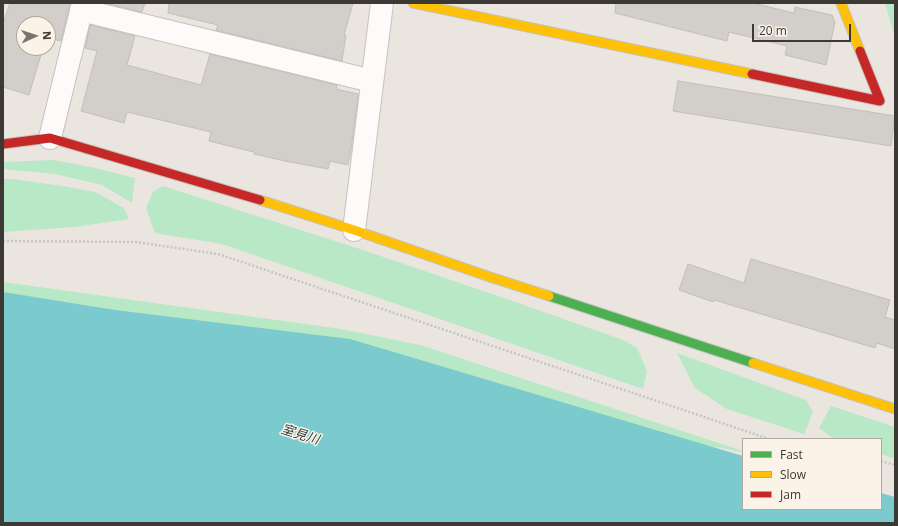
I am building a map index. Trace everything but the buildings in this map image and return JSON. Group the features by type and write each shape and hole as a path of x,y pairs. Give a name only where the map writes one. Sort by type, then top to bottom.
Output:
{"street":[{"path":"354,230 382,3"},
{"path":"413,3 880,101 841,3"},
{"path":"50,138 82,7 372,81"},
{"path":"3,144 50,138 231,191 354,230 490,277 895,409"}],"path":[{"path":"3,241 136,242 218,254 766,438"},
{"path":"882,461 895,465"}],"green space":[{"path":"885,3 895,3 895,38"},
{"path":"53,160 91,167 135,178 132,203 102,185 55,174 3,169 3,162"},
{"path":"3,179 63,186 95,192 124,208 129,219 74,227 3,232"},
{"path":"163,186 366,251 623,340 637,348 647,371 643,389 222,244 155,233 146,208 153,192"},
{"path":"3,282 341,329 420,345 742,452 3,320"},
{"path":"677,353 806,400 813,412 804,434 727,409 695,388"},
{"path":"831,406 895,427 895,459 882,454 882,438 833,438 819,428"}],"water":[{"name":"室見川","path":"3,292 115,310 350,339 742,456 742,510 882,510 882,493 895,497 895,523 3,523"}],"traffic: fast":[{"path":"549,296 753,363"}],"traffic: slow":[{"path":"413,3 752,74"},
{"path":"841,3 860,51"},
{"path":"260,200 549,296"},
{"path":"753,363 895,409"}],"traffic: jam":[{"path":"752,74 880,101 860,51"},
{"path":"3,144 50,138 260,200"}]}
